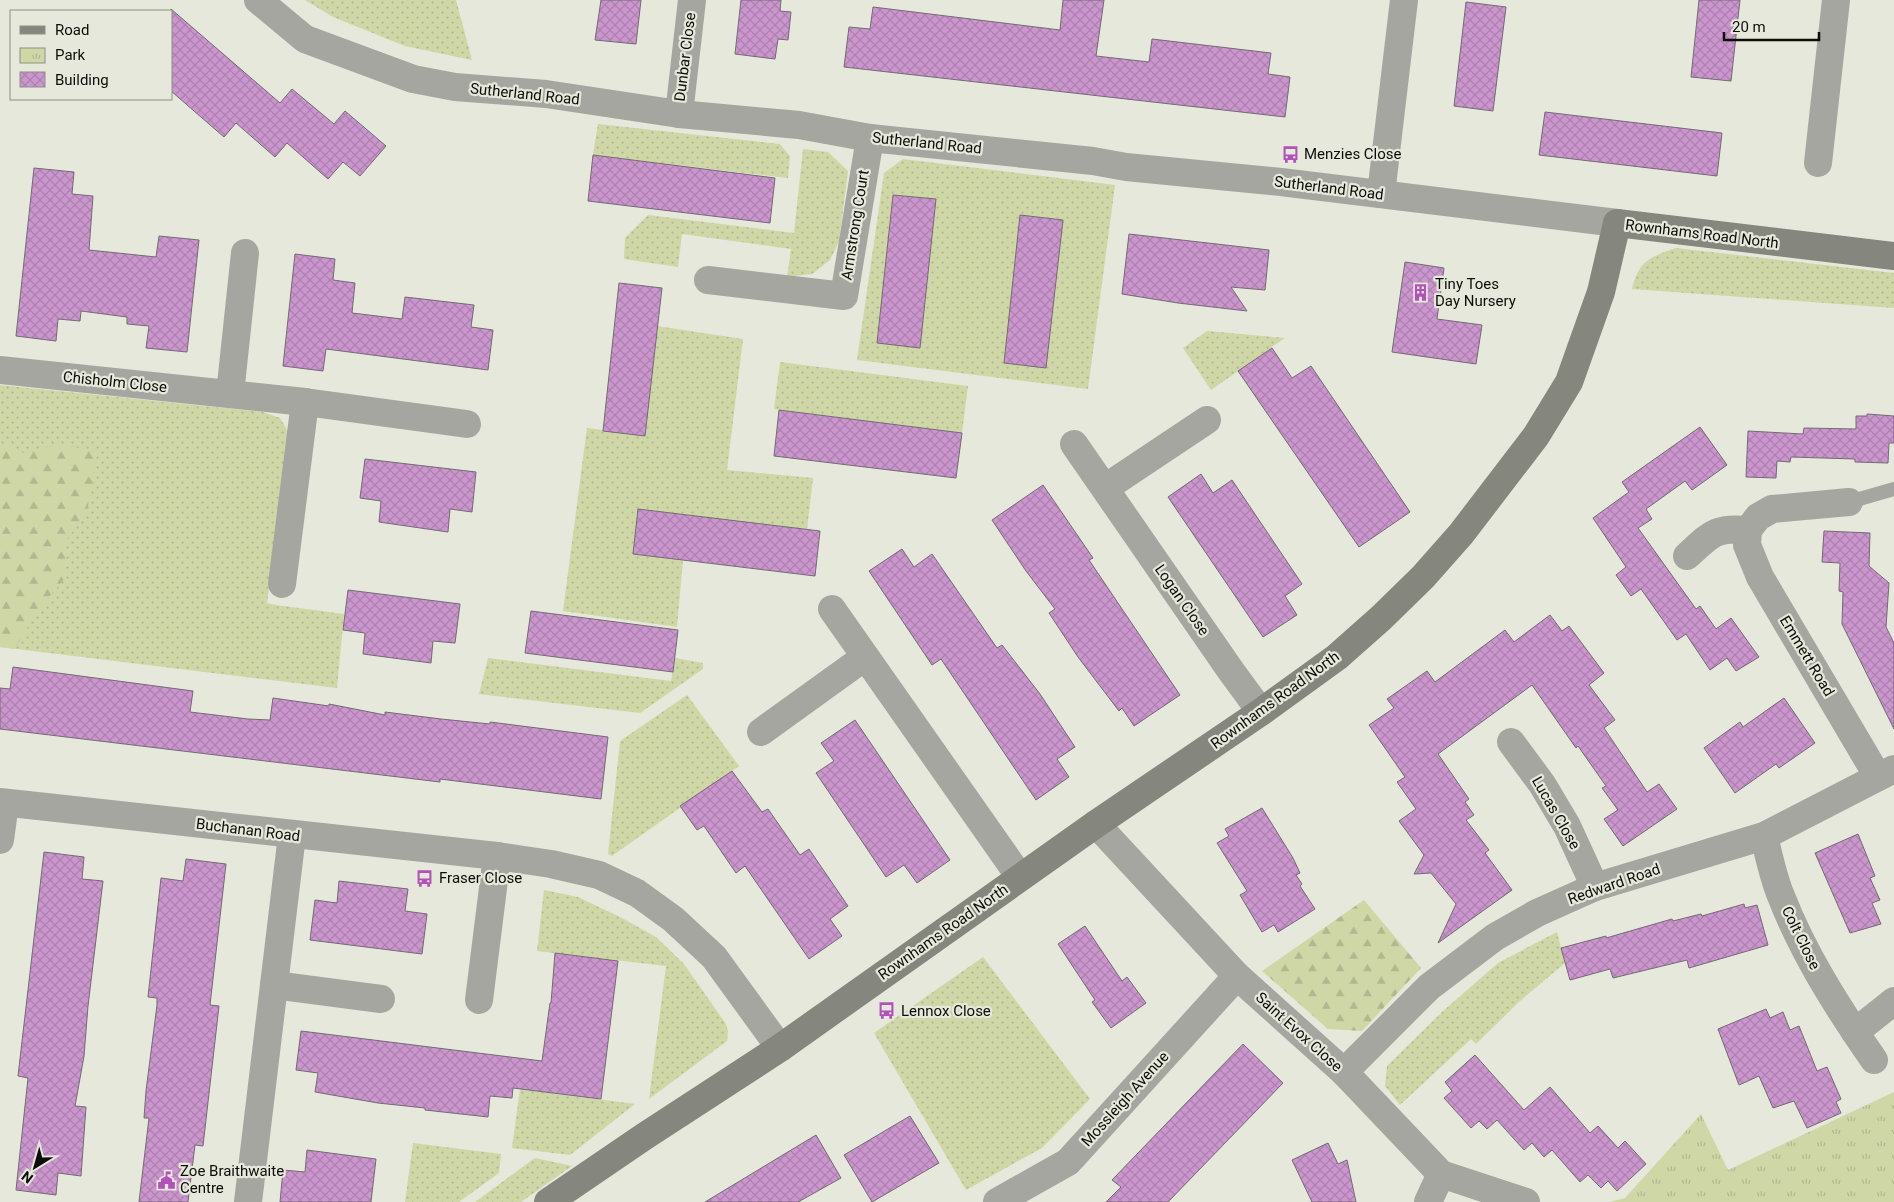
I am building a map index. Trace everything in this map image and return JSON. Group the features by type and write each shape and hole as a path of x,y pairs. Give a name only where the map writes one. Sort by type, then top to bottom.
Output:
{"street":[{"name":"Sutherland Road","path":"258,0 304,39 413,79 455,87 546,94 679,114 799,125 870,138 1381,194 1616,223"},
{"name":"Dunbar Close","path":"679,114 692,0"},
{"path":"1381,194 1404,0"},
{"path":"1818,163 1836,0"},
{"name":"Armstrong Court","path":"708,280 844,296 870,138"},
{"name":"Rownhams Road North","path":"548,1202 780,1048 1020,877 1261,712 1337,657 1423,577 1461,534 1525,450 1569,382 1601,292 1616,223 1894,256"},
{"path":"230,394 245,253"},
{"name":"Chisholm Close","path":"0,370 305,402 467,424"},
{"path":"282,584 305,402"},
{"path":"1105,488 1207,420"},
{"name":"Logan Close","path":"1074,444 1261,712"},
{"path":"1687,556 1709,536 1728,528 1748,530 1758,517 1772,510 1849,502"},
{"name":"Emmett Road","path":"1748,530 1747,545 1760,577 1886,773"},
{"path":"832,609 1020,877"},
{"path":"761,732 865,657"},
{"name":"Lucas Close","path":"1511,742 1542,784 1567,826 1595,887"},
{"name":"Redward Road","path":"1344,1072 1430,987 1495,937 1537,913 1595,887 1764,836 1886,773"},
{"path":"0,840 2,803"},
{"name":"Buchanan Road","path":"2,803 496,856 551,864 599,875 637,893 673,919 714,957 780,1048"},
{"name":"Saint Evox Close","path":"1096,824 1237,976 1344,1072 1441,1174 1526,1202"},
{"path":"248,1202 292,835"},
{"name":"Colt Close","path":"1764,836 1780,895 1807,956 1874,1060"},
{"path":"479,1000 496,856"},
{"name":"Mossleigh Avenue","path":"997,1202 1068,1162 1237,976"},
{"path":"274,985 380,999"},
{"path":"1855,1032 1894,1001"},
{"path":"1428,1202 1441,1174"}],"lane":[{"path":"1849,502 1894,489"}],"green space":[{"path":"305,0 456,0 472,60 405,46 333,17"},
{"path":"598,124 780,144 790,156 788,178 593,155"},
{"path":"803,149 828,152 848,171 839,241 830,260 812,274 787,277 791,249 682,234 678,267 624,259 625,238 648,215 794,233"},
{"path":"903,159 1115,185 1088,389 857,360 884,173"},
{"path":"1676,248 1894,273 1894,308 1632,289 1638,272 1647,261 1652,257"},
{"path":"657,326 743,339 727,470 813,478 807,530 639,509 633,554 683,560 677,627 563,611 587,428 645,435"},
{"path":"1207,331 1285,338 1211,390 1183,348"},
{"path":"780,362 968,386 962,433 774,409"},
{"path":"0,385 263,412 280,418 289,433 267,603 344,614 337,688 0,647"},
{"path":"60,443 94,452 93,479 87,511 67,539 65,578 39,609 14,649 0,647 0,446 6,445 26,454"},
{"path":"488,658 671,681 675,658 703,663 703,669 640,713 479,694"},
{"path":"687,695 739,766 612,856 608,854 620,741"},
{"path":"544,890 578,897 656,937 684,964 726,1024 728,1031 727,1041 649,1099 666,966 537,951"},
{"path":"1364,900 1421,968 1362,1031 1328,1029 1262,971"},
{"path":"1557,932 1565,963 1520,1001 1476,1044 1471,1039 1400,1105 1385,1086 1387,1066 1442,1012 1498,963"},
{"path":"983,957 1090,1099 1042,1148 966,1190 874,1033"},
{"path":"520,1089 635,1104 570,1155 512,1148"},
{"path":"1894,1092 1894,1202 1610,1202 1625,1198 1701,1114 1728,1170"},
{"path":"413,1143 501,1154 499,1173 459,1202 405,1202"},
{"path":"535,1158 572,1166 521,1202 475,1202"}],"building":[{"path":"601,0 641,0 636,44 595,40"},
{"path":"741,0 781,0 780,11 791,12 788,40 778,39 775,59 735,54"},
{"path":"1063,0 1104,0 1096,56 1149,62 1152,39 1271,53 1268,74 1290,77 1285,117 844,67 849,27 870,29 873,7 1060,30"},
{"path":"1699,0 1740,0 1731,81 1691,77"},
{"path":"1466,2 1506,7 1493,111 1454,106"},
{"path":"171,10 280,103 292,89 334,124 345,111 386,146 360,176 343,162 328,179 287,143 275,157 236,123 224,137 172,92"},
{"path":"1545,112 1722,133 1717,176 1539,155"},
{"path":"593,155 775,178 770,223 588,201"},
{"path":"34,168 74,172 72,194 93,196 89,250 156,257 159,236 199,240 187,352 146,348 149,326 127,324 127,317 81,311 80,321 58,319 56,341 16,336"},
{"path":"893,195 936,199 920,348 877,343"},
{"path":"1020,215 1063,220 1046,368 1004,363"},
{"path":"1129,234 1269,250 1265,290 1231,287 1247,311 1122,294"},
{"path":"295,254 335,259 333,280 355,283 352,313 402,319 405,297 474,305 471,327 493,330 488,370 326,349 323,371 283,366"},
{"name":"Tiny Toes Day Nursery","path":"1405,262 1444,268 1437,319 1482,325 1476,364 1392,352"},
{"path":"619,283 662,288 645,436 603,431"},
{"path":"1272,348 1292,378 1311,366 1410,512 1359,547 1238,371"},
{"path":"779,410 962,433 956,478 774,456"},
{"path":"1867,414 1894,416 1894,443 1889,443 1888,463 1855,462 1855,459 1791,457 1790,462 1777,461 1776,478 1746,477 1748,431 1803,434 1804,428 1856,429 1856,416 1867,416"},
{"path":"1700,427 1727,465 1692,490 1685,481 1646,509 1652,519 1638,528 1696,609 1700,606 1716,629 1731,618 1759,657 1736,671 1727,658 1710,670 1686,634 1677,640 1641,589 1631,596 1616,575 1626,567 1593,518 1629,492 1622,482"},
{"path":"365,459 476,472 472,512 450,509 448,532 379,522 381,501 360,498"},
{"path":"1201,474 1213,493 1232,480 1302,584 1285,596 1297,615 1263,637 1168,497"},
{"path":"1043,485 1093,558 1089,560 1180,695 1134,726 1122,708 1119,711 1078,657 1049,613 1055,609 1026,571 992,520"},
{"path":"638,509 820,531 815,576 633,554"},
{"path":"1824,531 1870,533 1869,566 1889,583 1886,627 1894,643 1894,729 1842,624 1843,592 1839,591 1840,563 1822,562"},
{"path":"902,549 914,567 932,554 997,648 1002,645 1040,694 1075,747 1057,759 1069,777 1036,800 941,659 932,665 869,571"},
{"path":"348,590 460,604 455,643 433,641 431,663 363,654 365,633 343,630"},
{"path":"531,611 678,630 673,672 525,653"},
{"path":"1550,615 1562,631 1569,626 1604,673 1589,685 1615,720 1604,728 1647,792 1659,784 1677,809 1623,846 1604,819 1618,810 1602,788 1606,786 1578,746 1576,748 1532,685 1438,754 1469,799 1465,802 1474,815 1466,820 1489,850 1485,853 1512,890 1438,943 1456,904 1431,873 1414,874 1424,855 1399,821 1416,809 1397,782 1405,777 1369,725 1394,708 1387,699 1427,671 1435,682 1505,630 1514,642"},
{"path":"13,667 193,691 190,712 248,719 270,720 273,698 329,706 329,704 385,715 385,712 490,724 490,722 608,737 601,799 440,779 440,782 0,729 0,688 10,689"},
{"path":"1784,698 1815,743 1779,768 1776,764 1735,793 1704,748 1740,722 1743,727"},
{"path":"855,720 950,860 917,883 904,865 886,877 816,773 834,761 821,743"},
{"path":"732,771 762,812 768,809 800,855 809,849 848,906 830,919 842,936 809,959 745,866 736,873 704,826 697,830 680,806"},
{"path":"1262,808 1293,858 1300,873 1296,875 1302,884 1300,886 1315,909 1278,932 1274,925 1262,932 1240,895 1247,891 1217,843 1229,836 1225,829"},
{"path":"1858,834 1875,876 1870,878 1880,900 1872,903 1881,924 1850,933 1815,853"},
{"path":"44,852 84,857 82,879 103,881 84,1056 75,1106 86,1107 81,1176 58,1173 56,1195 16,1190 28,1078 18,1076"},
{"path":"186,859 226,864 210,1005 219,1006 203,1146 195,1145 188,1202 139,1202 149,1118 144,1118 146,1091 157,1005 157,998 148,997 161,878 183,881"},
{"path":"339,881 408,889 405,911 427,914 422,954 310,940 315,900 337,903"},
{"path":"1744,904 1745,908 1757,905 1768,945 1689,968 1687,960 1613,978 1610,969 1570,980 1561,948 1606,936 1606,938 1672,919 1673,921 1701,914 1702,916"},
{"path":"1085,926 1122,981 1127,977 1146,1003 1111,1028 1092,1002 1095,1000 1058,944"},
{"path":"555,953 618,961 601,1099 513,1088 512,1098 490,1096 488,1117 425,1110 425,1108 378,1103 315,1092 318,1073 296,1070 301,1031 542,1061 551,1003"},
{"path":"1766,1009 1770,1018 1783,1012 1790,1030 1799,1026 1817,1071 1827,1067 1841,1099 1836,1102 1841,1113 1807,1128 1794,1101 1773,1108 1759,1076 1739,1085 1718,1029"},
{"path":"1243,1044 1283,1083 1168,1202 1106,1202 1121,1187 1112,1180"},
{"path":"1475,1055 1524,1110 1550,1087 1590,1133 1598,1126 1618,1148 1625,1141 1646,1164 1617,1191 1608,1181 1601,1188 1588,1175 1580,1182 1552,1150 1544,1157 1532,1143 1524,1150 1497,1120 1487,1129 1479,1121 1471,1128 1444,1098 1452,1091 1445,1082"},
{"path":"910,1116 939,1163 872,1202 844,1155"},
{"path":"816,1135 841,1178 798,1202 705,1202"},
{"path":"1328,1143 1338,1164 1347,1160 1356,1202 1312,1202 1292,1160"},
{"path":"307,1150 376,1159 371,1202 280,1202 283,1170 305,1172"}],"place":[{"name":"Menzies Close","path":"1290,154"},
{"name":"Tiny Toes Day Nursery","path":"1421,293"},
{"name":"Fraser Close","path":"425,878"},
{"name":"Lennox Close","path":"887,1011"},
{"name":"Zoe Braithwaite Centre","path":"166,1180"}]}
